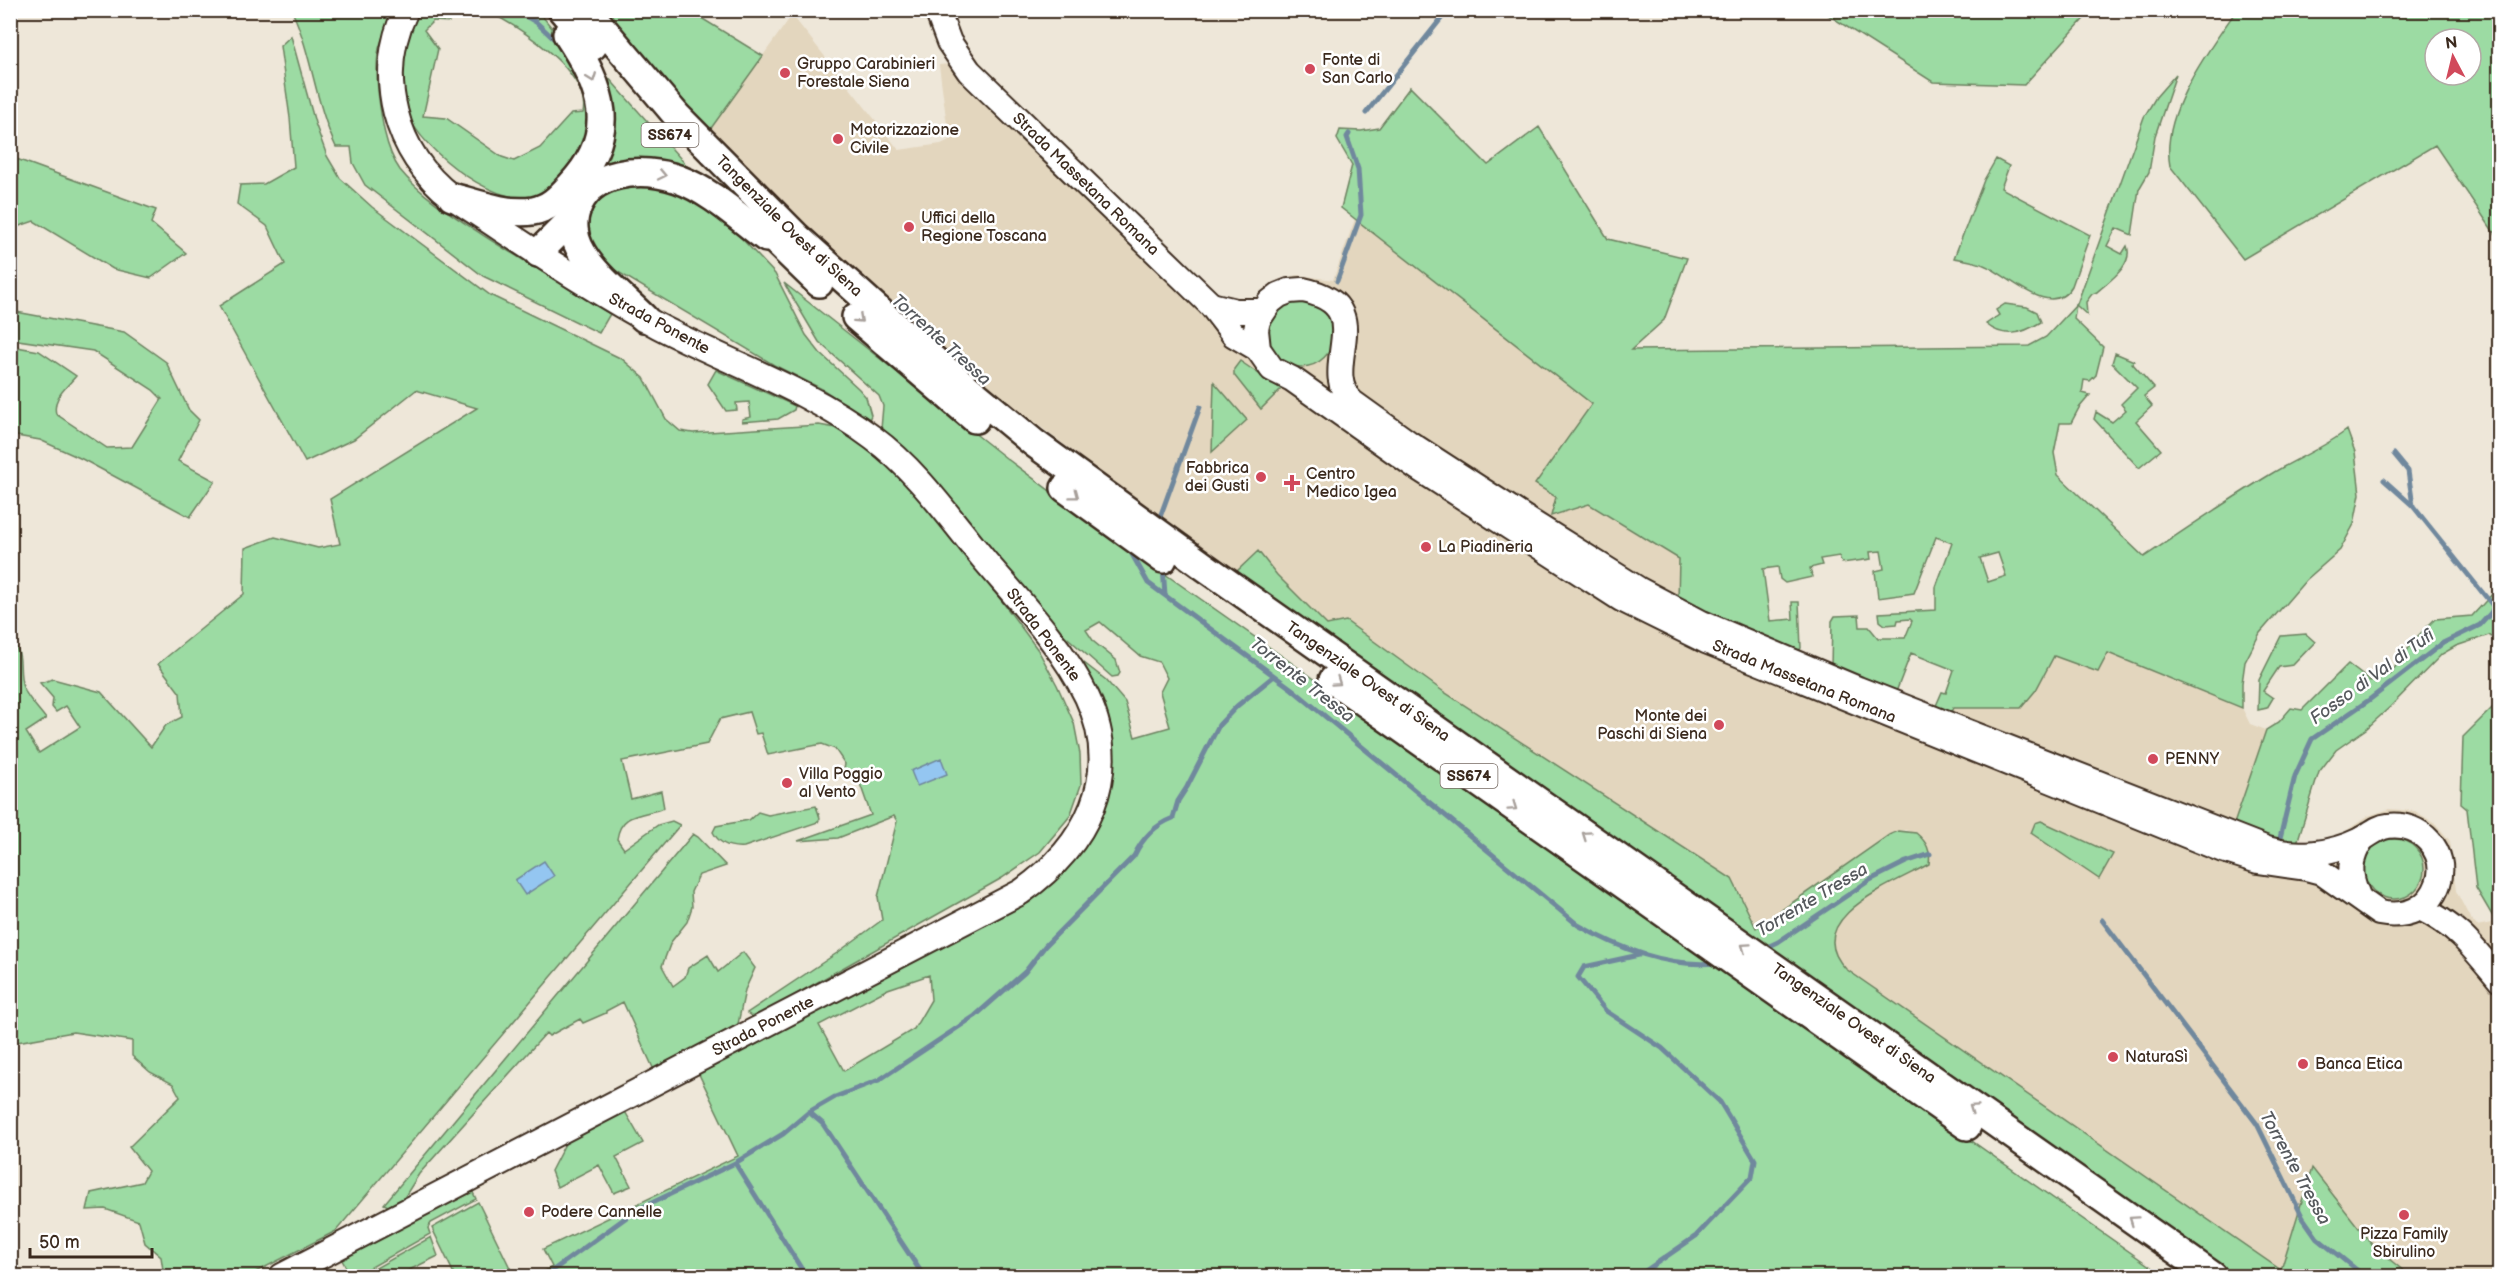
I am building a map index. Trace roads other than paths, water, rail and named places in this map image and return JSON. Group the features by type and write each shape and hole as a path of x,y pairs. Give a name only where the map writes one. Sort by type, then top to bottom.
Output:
{"highway":[{"path":"538,253 563,211 597,171 601,127 599,97 587,64 551,10"},
{"name":"Tangenziale Ovest di Siena","path":"562,10 664,129 785,252 933,384 1105,518 2181,1276"},
{"name":"Tangenziale Ovest di Siena","path":"587,10 678,116 789,230 936,362 1035,443 1225,581 2213,1276"},
{"path":"597,171 664,175 680,180 707,194 785,252"},
{"path":"452,197 518,212 563,211"},
{"path":"563,211 588,261 644,318"}],"main road":[{"name":"Strada Massetana Romana","path":"937,10 949,42 962,63 1210,305 1234,335 1258,349 1272,369 1292,379 1394,452 1493,518 1621,599 1676,628 1853,702 2233,854 2258,861 2321,872 2358,896 2369,907 2391,915 2402,915 2420,908 2447,922 2466,938 2499,980"},
{"name":"Strada Ponente","path":"282,1276 1021,892 1042,877 1066,853 1088,819 1099,789 1102,771 1095,716 1070,667 1040,626 907,468 874,438 833,411 644,318 452,197 432,178 410,151 396,112 391,83 391,57 405,11"},
{"name":"Strada Massetana Romana","path":"1263,311 1270,302 1289,291 1317,292 1330,300 1339,311 1345,324 1346,338 1339,369 1345,393 1352,402 1428,456 1539,527 1638,589 1695,620 1848,685 2259,847 2285,853 2308,854 2331,850 2362,839 2373,830 2388,825 2402,825 2416,830 2428,839 2436,851 2440,865 2439,880 2466,938"},
{"path":"1210,305 1236,311 1263,311 1256,330 1258,349"},
{"path":"1292,379 1308,379 1322,374 1334,365 1342,352"},
{"path":"2358,896 2351,882 2350,867 2353,852 2362,839"},
{"path":"2420,908 2429,900 2439,880"}],"water":[{"path":"941,758 947,774 917,786 911,771"},
{"path":"544,861 554,876 525,895 515,880"}],"waterway":[{"name":"Torrente Tressa","path":"515,10 536,22 553,38"},
{"path":"1366,113 1448,10"},
{"path":"1337,281 1361,215 1358,169 1347,137 1349,134"},
{"path":"1160,525 1160,517 1200,407"},
{"path":"2394,454 2408,471 2413,506"},
{"path":"2384,480 2413,506 2494,607"},
{"name":"Torrente Tressa","path":"1128,547 1148,583 1292,689 1578,925 1611,942 1663,960 1681,963 1717,963"},
{"path":"1163,567 1165,595"},
{"name":"Fosso di Val di Tufi","path":"2280,838 2295,776 2312,739 2369,700 2443,643 2480,625 2500,598"},
{"path":"545,1276 635,1211 735,1163 783,1134 809,1112 835,1097 879,1080 975,1016 1025,972 1045,946 1134,856 1150,833 1173,818 1178,801 1219,725 1237,706 1274,676"},
{"name":"Torrente Tressa","path":"1763,949 1778,942 1870,880 1906,862 1930,854"},
{"name":"Torrente Tressa","path":"2102,920 2257,1124 2303,1218 2317,1238 2364,1276"},
{"path":"1638,1276 1696,1236 1752,1177 1755,1160 1720,1102 1662,1048 1606,1011 1578,977 1584,967 1639,955"},
{"path":"809,1112 823,1124 923,1275"},
{"path":"735,1163 806,1276"}],"place":[{"name":"Fonte di San Carlo","path":"1310,69"},
{"name":"Gruppo Carabinieri Forestale Siena","path":"785,73"},
{"name":"Motorizzazione Civile","path":"838,139"},
{"name":"Uffici della Regione Toscana","path":"909,227"},
{"name":"Fabbrica dei Gusti","path":"1261,477"},
{"name":"Centro Medico Igea","path":"1292,483"},
{"name":"La Piadineria","path":"1426,547"},
{"name":"Monte dei Paschi di Siena","path":"1719,725"},
{"name":"PENNY","path":"2153,759"},
{"name":"Villa Poggio al Vento","path":"787,783"},
{"name":"NaturaSì","path":"2113,1057"},
{"name":"Banca Etica","path":"2303,1064"},
{"name":"Podere Cannelle","path":"529,1212"},
{"name":"Pizza Family Sbirulino","path":"2404,1215"}]}
